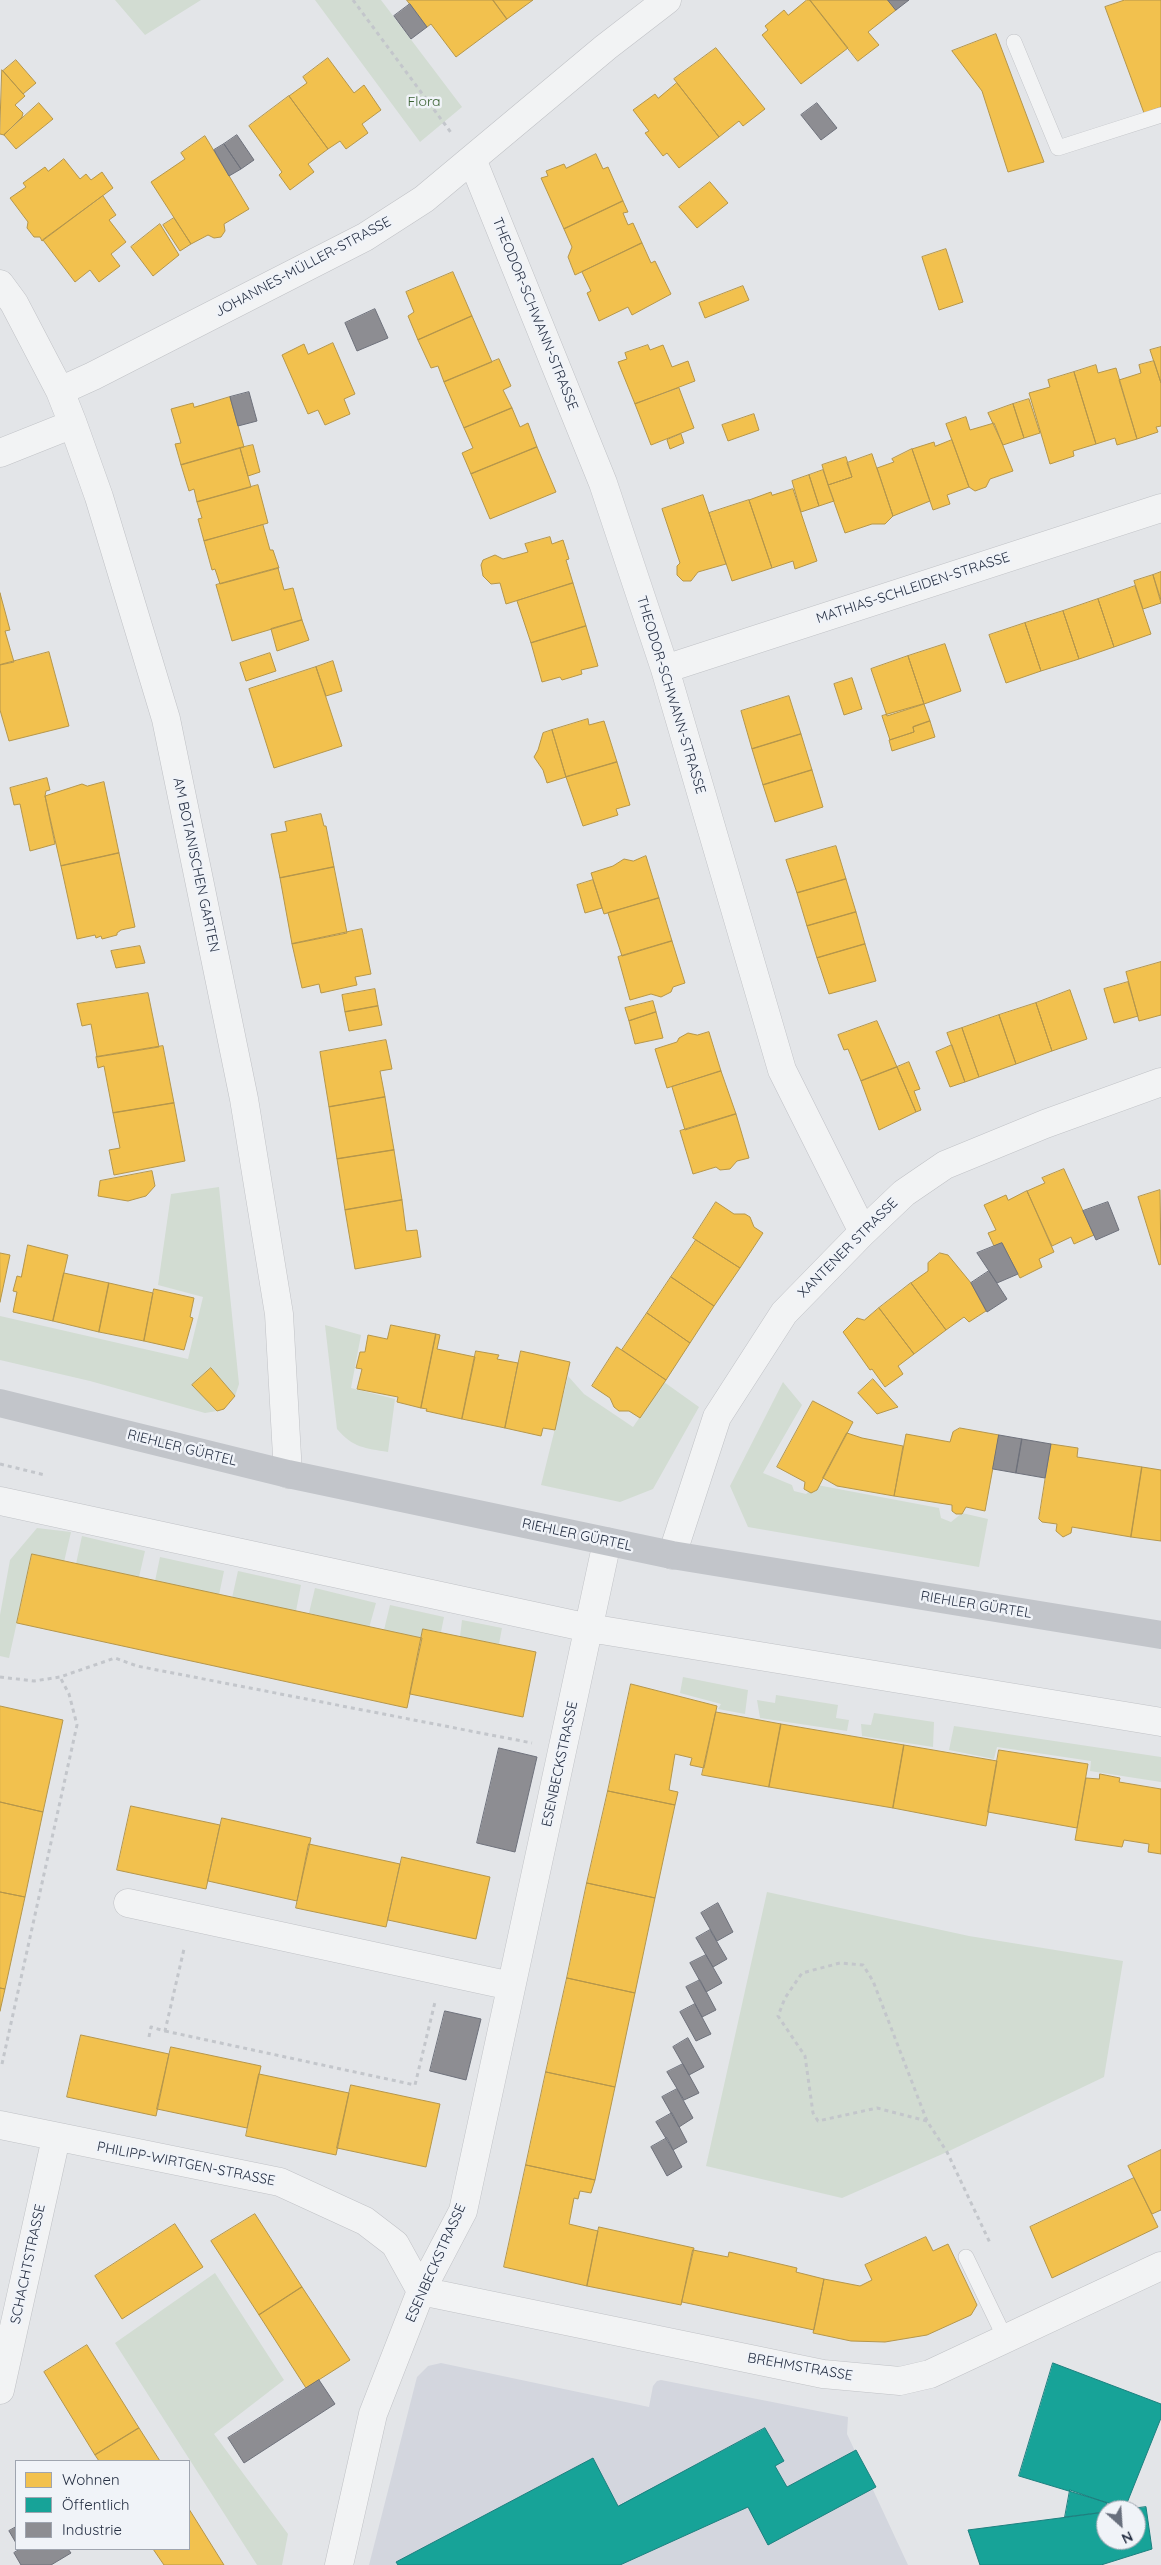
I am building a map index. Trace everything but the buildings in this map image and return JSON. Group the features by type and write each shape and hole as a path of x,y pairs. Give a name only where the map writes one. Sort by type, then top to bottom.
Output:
{"street":[{"name":"JOHANNES-MÜLLER-STRASSE","path":"60,391 94,376 365,237 424,199 606,47 667,0"},
{"name":"THEODOR-SCHWANN-STRASSE","path":"472,159 603,483 664,669 782,1070 863,1232"},
{"name":"AM BOTANISCHEN GARTEN","path":"0,284 14,303 60,391 73,424 99,497 166,718 244,1099 279,1314 288,1474"},
{"path":"0,453 73,424"},
{"name":"MATHIAS-SCHLEIDEN-STRASSE","path":"664,669 1161,508"},
{"name":"XANTENER STRASSE","path":"672,1555 717,1417 784,1313 863,1232 904,1193 945,1166 1044,1124 1161,1082"},
{"name":"RIEHLER GÜRTEL","path":"0,1402 288,1474 607,1542 672,1555 1161,1635"},
{"path":"0,1501 590,1628 1161,1722"},
{"name":"ESENBECKSTRASSE","path":"338,2565 373,2414 421,2291 462,2211 590,1628 607,1542"},
{"path":"128,1903 512,1986"},
{"name":"PHILIPP-WIRTGEN-STRASSE","path":"0,2126 280,2182 365,2221 395,2244 421,2291"},
{"name":"SCHACHTSTRASSE","path":"0,2390 56,2138"},
{"name":"BREHMSTRASSE","path":"421,2291 823,2374 900,2381 930,2374 1161,2266"}],"lane":[{"path":"1014,42 1058,148 1161,115"},
{"path":"966,2258 1005,2338"}],"path":[{"path":"352,0 472,159"},
{"path":"0,1677 34,1682 60,1677 115,1658 137,1666 519,1740"},
{"path":"2,2064 77,1724 69,1694 60,1677"},
{"path":"165,2031 192,1917"},
{"path":"927,2121 877,2108 818,2121 813,2113 805,2056 778,2016 786,1998 802,1973 840,1963 864,1964 874,1981 927,2121 946,2152 993,2248"},
{"path":"149,2037 151,2027 415,2085 442,1971"}],"shaded area":[{"path":"441,2363 649,2407 653,2386 657,2381 661,2380 848,2417 847,2434 908,2565 369,2565 417,2377 428,2366"}],"green space":[{"path":"115,0 201,0 145,35"},
{"name":"Flora","path":"315,0 381,0 462,107 420,142"},
{"path":"219,1187 239,1384 235,1396 211,1368 217,1411 205,1413 90,1381 0,1360 0,1316 188,1359 203,1297 158,1285 171,1194"},
{"path":"325,1325 361,1335 351,1388 395,1399 388,1452 354,1444 337,1429"},
{"path":"568,1376 584,1394 633,1427 664,1382 699,1407 653,1489 620,1502 541,1485"},
{"path":"783,1382 802,1405 763,1473 792,1485 794,1491 806,1494 817,1485 939,1508 941,1518 951,1522 962,1513 988,1519 979,1567 748,1527 730,1486"},
{"path":"37,1528 71,1532 64,1562 32,1554 9,1658 0,1656 0,1615 10,1560"},
{"path":"82,1536 145,1551 139,1577 76,1564"},
{"path":"160,1557 224,1571 219,1595 155,1581"},
{"path":"238,1571 301,1585 296,1611 232,1598"},
{"path":"315,1588 376,1603 369,1628 309,1613"},
{"path":"390,1605 444,1617 441,1632 424,1629 422,1638 384,1630"},
{"path":"462,1620 502,1628 499,1644 460,1637"},
{"path":"683,1677 748,1690 745,1714 718,1709 721,1704 680,1693"},
{"path":"776,1695 838,1705 836,1718 849,1720 847,1731 760,1718 757,1700 775,1703"},
{"path":"874,1713 934,1722 933,1747 862,1736 861,1724 871,1725"},
{"path":"954,1726 1161,1757 1161,1782 1090,1771 1091,1761 997,1747 994,1759 949,1750"},
{"path":"767,1892 969,1936 1123,1961 1104,2077 947,2152 842,2198 706,2166"},
{"path":"215,2273 284,2380 214,2434 288,2534 282,2565 257,2565 115,2343"}]}
